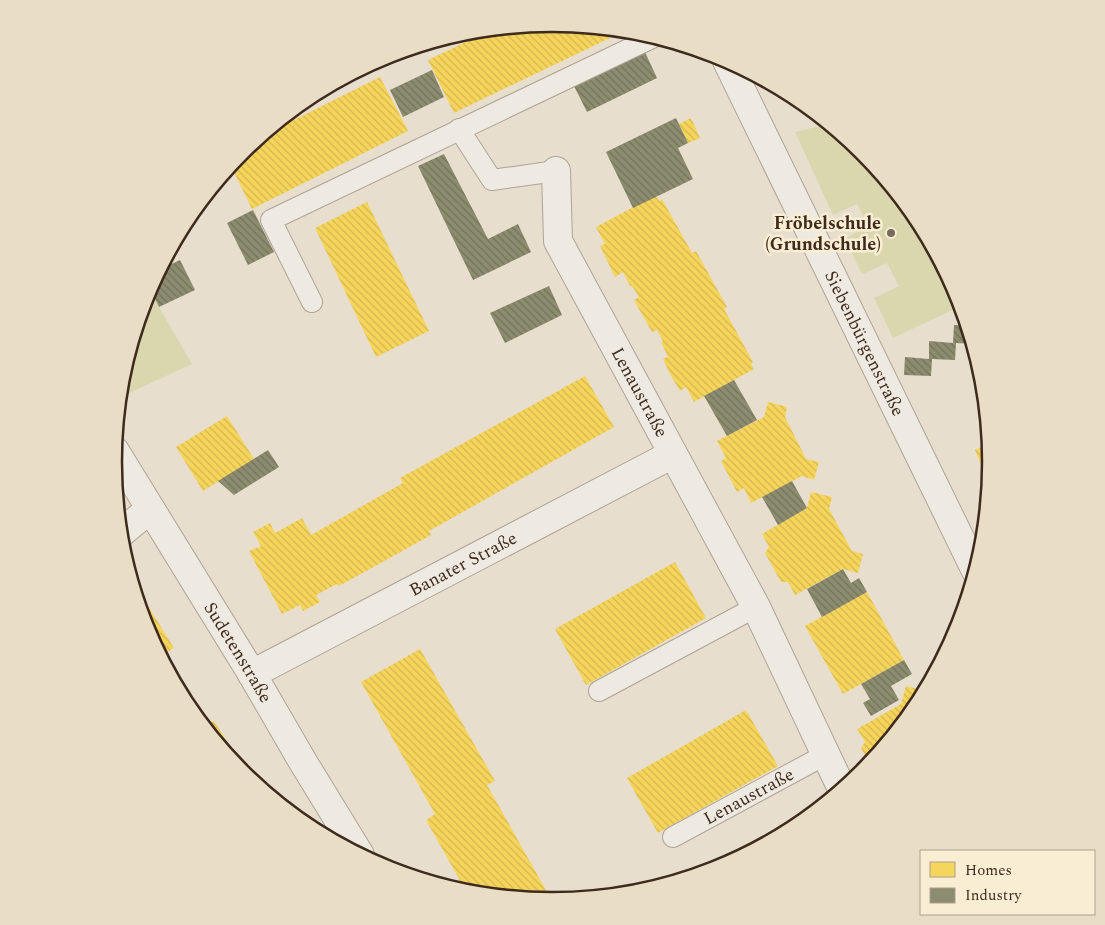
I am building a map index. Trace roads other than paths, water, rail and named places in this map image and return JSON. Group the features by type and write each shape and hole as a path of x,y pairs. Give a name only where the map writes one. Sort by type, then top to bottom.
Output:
{"street":[{"name":"Siebenbürgenstraße","path":"732,72 971,561"},
{"name":"Lenaustraße","path":"556,171 558,241 756,607 839,783"},
{"name":"Banater Straße","path":"252,674 673,454"},
{"name":"Sudetenstraße","path":"122,463 252,674 353,843"},
{"path":"128,528 150,509"}],"lane":[{"path":"312,302 270,220 643,42"},
{"path":"459,130 492,180 556,171"},
{"path":"599,690 756,607"},
{"name":"Lenaustraße","path":"672,837 825,755"}],"place":[{"name":"Fröbelschule (Grundschule)","path":"891,233"}]}
